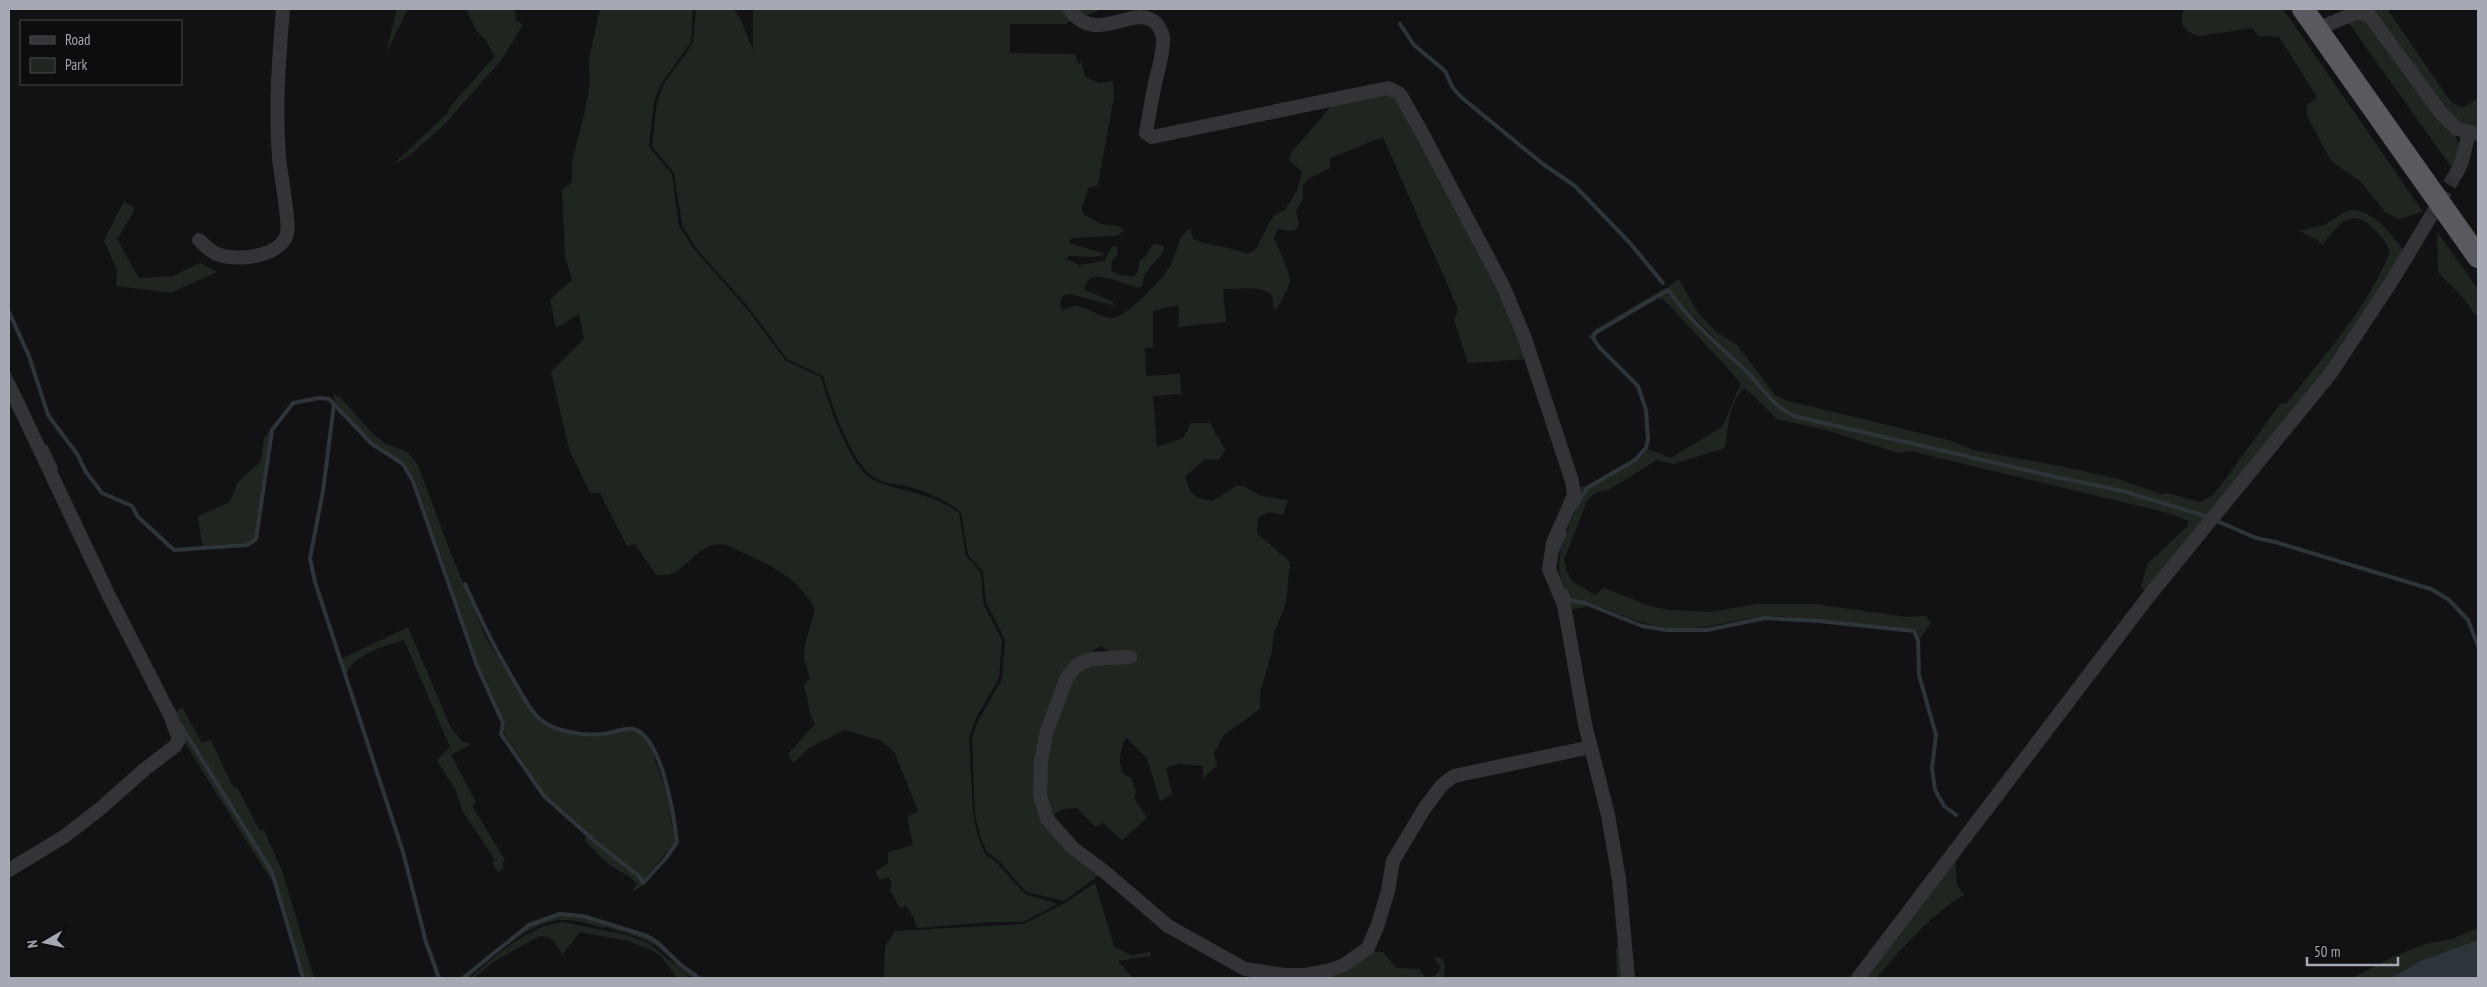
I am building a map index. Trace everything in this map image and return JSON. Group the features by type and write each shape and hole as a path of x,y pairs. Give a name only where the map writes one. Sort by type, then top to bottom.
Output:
{"highway":[{"path":"2303,9 2478,257"}],"street":[{"path":"199,240 216,254 234,258 268,252 281,244 287,232 279,159 276,103 283,9"},
{"path":"1069,9 1075,17 1085,24 1109,24 1138,16 1150,19 1158,24 1163,36 1161,60 1146,133 1152,137 1370,90 1388,88 1400,94 1503,286 1524,336 1572,481 1574,495 1553,543 1549,569 1564,604 1590,747 1608,815 1619,879 1628,978"},
{"path":"2317,29 2358,12 2370,16 2442,113 2457,129 2474,133 2457,172"},
{"path":"1858,978 2148,597 2331,373 2395,276 2428,221"},
{"path":"9,385 109,596 170,715 179,739 176,746 145,769 101,808 65,836 9,870"},
{"path":"1130,657 1091,659 1077,665 1067,677 1047,731 1041,761 1040,796 1047,818 1074,848 1168,926 1235,964 1252,970 1285,975 1306,975 1344,965 1368,948 1377,927 1388,891 1393,861 1430,801 1442,785 1454,776 1590,747"}],"green space":[{"path":"397,9 408,9 386,53"},
{"path":"466,9 515,9 516,21 523,24 503,58 445,124 409,156 392,165 449,112 449,108 495,56 486,41 476,30"},
{"path":"600,9 693,9 691,42 661,84 654,101 649,147 672,174 679,226 694,249 747,309 786,361 821,377 842,436 859,466 868,476 878,482 930,497 959,513 966,556 981,572 983,603 1002,640 999,678 976,718 969,738 973,814 978,837 985,854 996,862 1025,894 1058,904 1023,922 993,922 917,928 913,916 906,906 900,908 890,890 892,886 889,877 880,880 875,872 888,863 888,852 913,845 907,817 918,811 895,753 880,740 844,730 809,748 793,763 788,754 815,724 804,686 810,678 804,659 805,644 815,610 808,598 799,587 777,570 727,545 709,546 675,572 668,575 656,575 635,544 627,546 600,493 590,493 569,449 551,372 584,339 579,314 556,328 550,299 572,280 565,256 562,190 572,182 572,161 590,84 589,59"},
{"path":"696,9 733,9 740,18 753,50 753,9 1066,9 1073,18 1066,24 1010,24 1010,53 1075,54 1078,63 1082,63 1085,77 1099,83 1113,81 1114,96 1098,185 1088,188 1082,209 1083,214 1101,224 1119,226 1124,231 1117,236 1071,238 1069,243 1106,254 1094,257 1069,256 1066,259 1080,265 1104,261 1112,247 1117,246 1118,253 1112,261 1111,271 1121,275 1134,276 1138,272 1139,261 1145,257 1153,244 1164,246 1160,256 1145,274 1143,286 1138,288 1115,280 1098,277 1091,278 1087,282 1085,290 1112,301 1115,306 1070,294 1064,295 1060,301 1062,310 1077,306 1108,318 1119,316 1127,311 1162,278 1168,270 1180,240 1190,228 1193,239 1200,242 1234,249 1247,254 1256,249 1273,216 1285,210 1297,191 1302,172 1289,160 1290,154 1333,104 1341,99 1383,92 1389,93 1400,101 1500,288 1527,359 1468,363 1454,320 1458,309 1383,137 1330,158 1330,168 1308,179 1303,185 1303,198 1296,212 1299,225 1294,231 1278,229 1274,238 1290,278 1288,288 1278,307 1274,310 1272,295 1261,290 1248,288 1223,289 1226,322 1178,327 1179,305 1153,311 1153,347 1145,348 1146,376 1180,374 1181,394 1153,396 1157,447 1183,438 1191,423 1210,423 1225,450 1219,460 1206,459 1185,476 1191,491 1197,497 1213,501 1236,486 1243,486 1262,496 1288,500 1283,515 1269,513 1258,518 1257,533 1290,562 1286,603 1273,636 1272,651 1260,693 1260,709 1224,735 1214,754 1217,765 1203,778 1203,766 1179,764 1166,768 1172,794 1160,801 1147,758 1126,737 1120,754 1120,766 1122,771 1131,778 1136,792 1134,798 1147,818 1122,840 1103,823 1096,827 1077,808 1063,809 1049,818 1043,801 1042,782 1050,728 1062,692 1070,677 1078,668 1089,662 1130,659 1129,654 1111,653 1101,646 1092,651 1093,656 1084,658 1067,671 1043,737 1038,768 1039,800 1043,815 1053,832 1068,848 1102,873 1064,901 1026,892 998,860 987,852 980,836 975,814 972,738 979,719 1002,679 1005,640 986,602 983,571 968,555 961,512 928,493 884,482 868,472 859,461 843,432 823,376 787,359 749,308 696,248 682,225 674,173 652,146 657,102 663,85 693,43"},
{"path":"1072,9 1101,9 1083,17"},
{"path":"2184,9 2283,9 2423,212 2398,219 2385,212 2361,182 2331,161 2307,116 2307,105 2317,97 2279,37 2259,36 2252,28 2200,36 2195,35 2187,30 2182,23"},
{"path":"2362,9 2387,9 2449,99 2457,106 2463,107 2478,98 2478,128 2462,124 2452,118"},
{"path":"2357,18 2369,24 2454,134 2458,143 2458,151 2452,168 2348,22"},
{"path":"124,201 135,209 117,239 139,278 173,276 200,263 217,272 171,293 116,286 117,270 104,241"},
{"path":"2348,210 2357,210 2365,213 2381,223 2405,252 2329,367 2206,515 2123,489 2052,475 1794,414 1785,410 1767,394 1749,372 1676,299 1668,287 1679,279 1696,310 1715,331 1737,345 1775,395 1785,400 1952,441 1973,450 2122,480 2160,494 2167,493 2200,502 2212,496 2221,485 2280,404 2287,403 2330,349 2371,291 2390,251 2383,239 2366,222 2358,219 2345,221 2339,225 2322,245 2318,240 2299,231 2324,225"},
{"path":"2437,232 2478,289 2478,318 2464,299 2438,272"},
{"path":"1665,288 1666,290 1595,333 1593,340 1588,337 1596,329"},
{"path":"1666,292 1778,409 1793,417 2051,478 2122,492 2205,518 2147,593 2141,587 2147,564 2188,526 2188,521 2172,514 1910,451 1898,453 1826,430 1777,419 1745,388 1732,407 1725,448 1673,464 1657,460 1610,489 1595,493 1587,501 1564,560 1567,572 1573,582 1595,595 1604,588 1653,607 1670,610 1711,612 1757,604 1815,604 1907,617 1926,616 1931,623 1920,639 1918,632 1914,629 1778,616 1751,618 1696,628 1668,628 1643,623 1572,598 1560,576 1559,567 1569,526 1584,495 1603,479 1634,462 1648,449 1671,458 1723,426 1741,383 1670,306 1662,299 1656,299"},
{"path":"333,395 340,397 374,435 386,444 406,451 418,465 448,546 485,636 523,699 539,721 554,729 592,736 631,730 640,733 650,745 667,794 675,842 643,880 640,875 599,843 545,795 504,733 505,723 480,667 415,480 404,463 373,442 357,428 335,402"},
{"path":"270,429 255,538 246,543 202,546 198,516 230,502 237,483 261,461 264,439"},
{"path":"1576,487 1586,487 1559,542 1556,565 1557,576 1570,601 1591,606 1568,610 1555,582 1555,544"},
{"path":"408,627 451,728 463,742 471,744 451,755 476,802 472,806 505,860 502,863 504,868 499,873 492,863 495,860 462,810 456,791 437,760 450,747 404,640 363,656 350,667 346,674 341,659"},
{"path":"182,707 202,743 211,740 232,785 238,789 260,831 264,830 283,873 314,978 304,978 273,871 175,713"},
{"path":"174,715 244,825 280,894 181,737"},
{"path":"586,834 638,877 644,885 632,892 637,883 600,856 585,841"},
{"path":"1955,856 1957,885 1964,895 1927,923 1876,978 1864,978"},
{"path":"1095,883 1114,946 1131,955 1150,952 1151,956 1118,961 1133,978 884,977 885,947 895,931 1024,924 1065,903"},
{"path":"560,915 583,916 607,923 607,928 572,920 549,922 523,934 499,951 468,978 463,978 529,926"},
{"path":"563,922 628,935 650,944 690,978 677,978 661,956 653,951 628,941 580,932 562,955 554,942 549,938 540,936 493,962 474,978 470,978 502,951 525,935 537,929"},
{"path":"609,924 656,942 698,978 685,973 655,945 608,928"},
{"path":"2478,928 2478,940 2420,961 2391,978 2352,978 2395,956 2425,944 2452,939"},
{"path":"1622,941 1627,978 1617,978 1616,948"},
{"path":"1372,947 1375,952 1383,952 1396,968 1420,969 1425,977 1429,978 1331,978 1330,975"},
{"path":"1434,957 1443,959 1445,965 1444,978 1432,978 1441,969"}],"shaded area":[{"path":"2478,940 2478,977 2391,978 2420,961"}],"waterway":[{"path":"1400,24 1414,45 1445,71 1453,88 1461,97 1543,164 1575,186 1629,242 1663,283"},
{"path":"1575,508 1587,488 1635,460 1646,448 1648,440 1646,410 1638,386 1599,347 1593,338 1595,333 1668,290 1695,322 1746,371 1773,402 1794,416 2123,491 2205,516"},
{"path":"9,312 29,356 48,415 77,454 86,472 102,493 132,506 138,517 174,550 247,545 256,539 272,430 293,403 319,398 329,399 372,444 403,464 413,481 478,668 503,723 501,734 544,796 598,844 639,876 643,883 666,858 677,842 665,778 652,746 643,735 633,729 603,734 579,734 554,728 541,720 527,704 502,660 465,584"},
{"path":"9,374 13,383"},
{"path":"334,404 323,491 310,558 315,582 403,852 426,942 439,978"},
{"path":"46,447 56,468"},
{"path":"2217,521 2256,538 2431,589 2449,600 2468,620 2478,646"},
{"path":"1558,550 1565,533"},
{"path":"1565,590 1570,600 1585,603 1642,626 1667,630 1707,630 1765,618 1819,621 1914,631 1918,640 1919,675 1936,735 1932,768 1935,790 1944,806 1956,815"},
{"path":"180,724 272,872 303,978"},
{"path":"463,978 529,925 560,914 583,916 647,936 657,942 681,965 699,978"}],"tunnel":[{"path":"2428,221 2457,172"}]}
